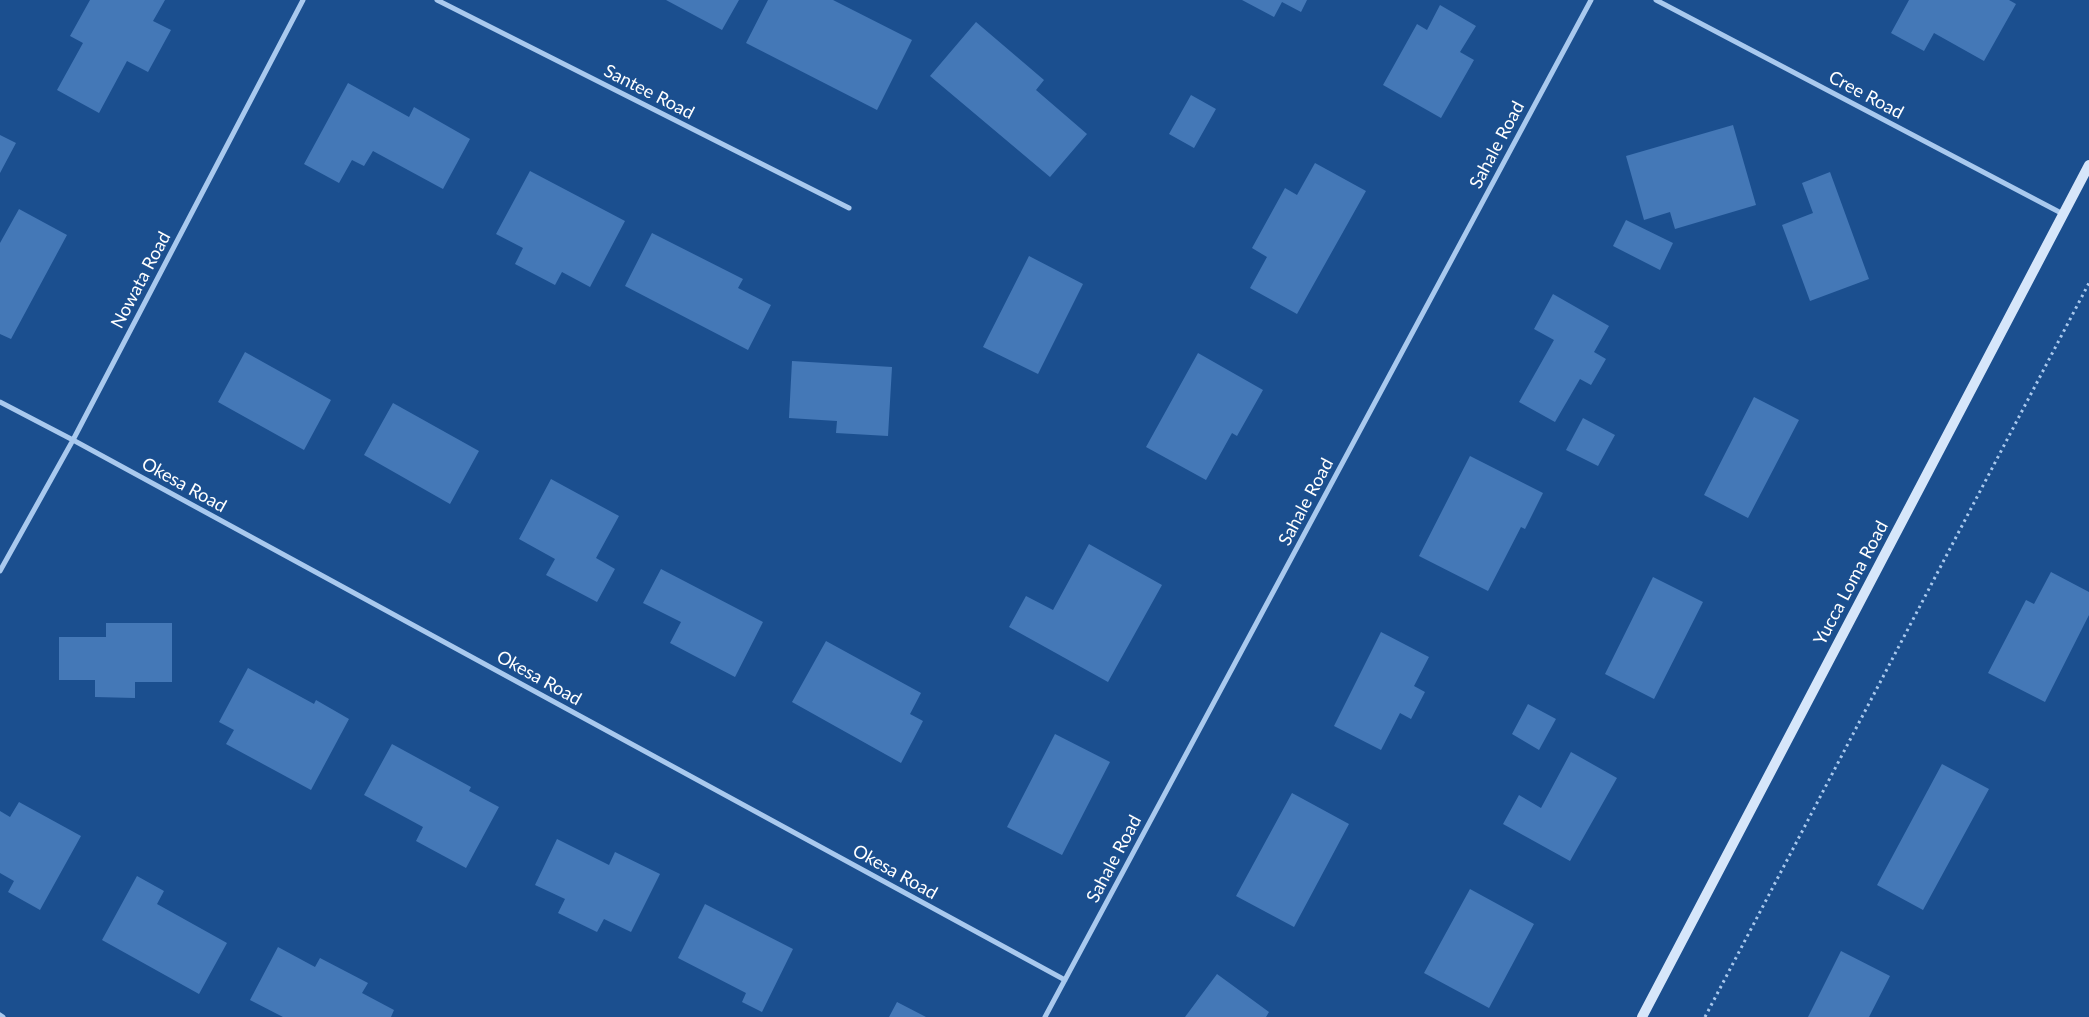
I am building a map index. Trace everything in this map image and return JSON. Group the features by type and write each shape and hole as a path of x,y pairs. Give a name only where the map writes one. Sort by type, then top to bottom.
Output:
{"main road":[{"name":"Yucca Loma Road","path":"1642,1017 2089,165"}],"street":[{"name":"Nowata Road","path":"0,571 73,440 303,0"},
{"name":"Santee Road","path":"437,0 849,208"},
{"name":"Sahale Road","path":"1045,1017 1590,0"},
{"name":"Cree Road","path":"1656,0 2063,214"},
{"name":"Okesa Road","path":"0,402 1065,980"},
{"path":"0,1015 4,1017"}],"path":[{"path":"1704,1017 2089,283"}],"building":[{"path":"90,0 165,0 153,21 171,30 148,72 127,61 99,113 57,90 83,43 70,36"},
{"path":"666,0 739,0 722,30"},
{"path":"768,0 833,0 912,40 877,110 746,43"},
{"path":"1242,0 1307,0 1301,12 1282,2 1274,17"},
{"path":"1909,0 2009,0 2016,4 1984,61 1934,33 1924,51 1891,33"},
{"path":"1440,5 1476,26 1460,52 1474,60 1441,118 1383,85 1417,24 1427,30"},
{"path":"976,22 1044,80 1036,90 1087,134 1050,177 930,76"},
{"path":"348,83 409,117 414,107 470,139 443,189 373,151 364,166 352,160 339,183 304,164"},
{"path":"1191,95 1216,109 1194,148 1169,134"},
{"path":"1733,125 1756,205 1675,229 1670,212 1644,220 1626,156"},
{"path":"0,135 16,143 0,173"},
{"path":"1315,163 1366,191 1297,314 1250,288 1267,257 1252,248 1285,188 1297,195"},
{"path":"530,171 625,221 590,287 562,272 555,285 515,264 523,248 496,234"},
{"path":"1830,172 1869,279 1810,301 1782,225 1813,213 1802,183"},
{"path":"19,209 67,235 11,339 0,334 0,243"},
{"path":"1626,220 1673,243 1660,270 1613,246"},
{"path":"652,233 743,279 738,288 771,305 748,350 625,286"},
{"path":"1029,256 1083,284 1038,374 983,347"},
{"path":"1553,294 1609,326 1594,352 1606,359 1591,385 1580,379 1555,422 1519,402 1554,340 1534,329"},
{"path":"245,352 331,400 304,450 218,402"},
{"path":"1198,353 1263,390 1237,436 1232,433 1206,480 1146,447"},
{"path":"792,361 892,367 888,436 836,433 837,421 789,418"},
{"path":"1754,397 1799,420 1748,518 1704,495"},
{"path":"393,403 479,451 450,504 364,455"},
{"path":"1583,418 1615,435 1598,466 1566,450"},
{"path":"1470,456 1543,493 1525,529 1521,527 1488,591 1419,556"},
{"path":"551,479 619,516 596,558 615,569 597,602 546,575 555,559 519,539"},
{"path":"1089,544 1162,585 1108,682 1009,627 1026,596 1053,610"},
{"path":"661,569 763,622 735,677 670,643 681,622 643,603"},
{"path":"2051,572 2089,592 2089,615 2045,702 1988,673 2026,600 2034,604"},
{"path":"1653,577 1703,602 1654,699 1605,674"},
{"path":"106,623 172,623 172,682 135,682 135,698 95,697 95,680 59,680 59,637 106,637"},
{"path":"1381,632 1429,657 1414,686 1425,692 1411,719 1400,713 1381,750 1334,726"},
{"path":"826,641 921,693 910,714 923,721 901,763 792,702"},
{"path":"248,668 314,704 316,700 349,719 311,790 226,744 234,730 219,722"},
{"path":"1528,704 1556,719 1539,750 1512,734"},
{"path":"1055,734 1110,762 1062,855 1007,827"},
{"path":"392,744 471,787 469,791 499,807 466,868 416,841 423,827 364,795"},
{"path":"1571,752 1617,778 1570,861 1503,824 1519,795 1541,808"},
{"path":"1942,764 1989,789 1923,910 1877,885"},
{"path":"1292,793 1349,824 1294,927 1236,896"},
{"path":"19,802 81,836 40,910 8,892 14,881 0,873 0,811 10,817"},
{"path":"557,839 609,865 615,852 660,874 631,932 604,919 597,932 558,913 565,899 535,885"},
{"path":"137,876 164,891 157,904 227,943 199,994 102,940"},
{"path":"1470,889 1534,924 1489,1008 1424,973"},
{"path":"705,904 793,949 762,1012 742,1002 746,993 678,958"},
{"path":"278,947 315,967 320,958 368,983 362,993 394,1010 391,1017 283,1017 250,1000"},
{"path":"1841,951 1890,976 1869,1017 1808,1017"},
{"path":"1217,974 1269,1012 1266,1017 1185,1017"},
{"path":"897,1002 926,1017 889,1017"}]}
